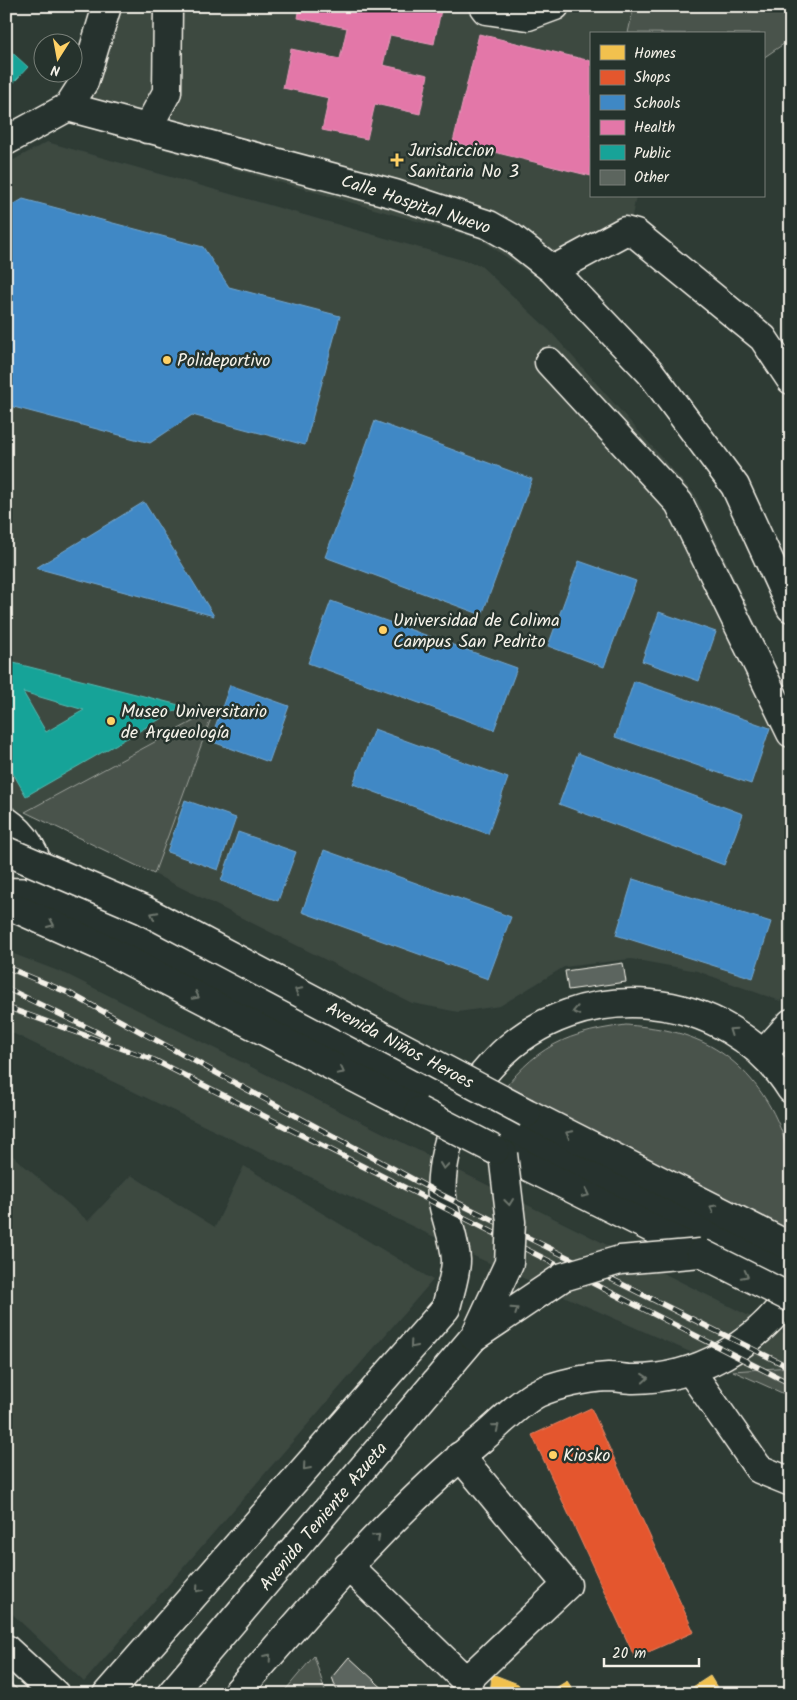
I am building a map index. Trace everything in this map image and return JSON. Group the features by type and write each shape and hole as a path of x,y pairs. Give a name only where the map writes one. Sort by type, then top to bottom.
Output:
{"street":[{"path":"6,141 68,107 84,82 107,6"},
{"path":"147,129 166,92 168,6"},
{"path":"483,6 486,10 528,16 555,6"},
{"name":"Calle Hospital Nuevo","path":"68,107 395,194 489,225 512,238 553,270 650,372 735,486 791,608"},
{"path":"553,270 625,231 636,234 763,338 791,380"},
{"path":"549,362 679,503 791,733"},
{"path":"6,821 17,828 33,850 41,873 44,894"},
{"name":"Avenida Niños Heroes","path":"6,851 144,910 527,1113 791,1247"},
{"path":"6,892 44,894 154,946 461,1107 791,1276"},
{"path":"6,904 98,945 502,1154 791,1298"},
{"path":"106,1694 446,1308 456,1261 442,1195 444,1160 461,1107 479,1078 512,1043 566,1013 628,1002 688,1010 727,1027 763,1054 791,1089"},
{"path":"763,1054 791,1023"},
{"name":"Avenida Teniente Azueta","path":"474,1338 509,1263 511,1222 502,1154"},
{"name":"Avenida Teniente Azueta","path":"171,1694 474,1338 563,1277 620,1260 701,1253"},
{"path":"236,1694 348,1566 460,1456 537,1393 566,1384 607,1377 635,1379 690,1370 742,1344 761,1329 791,1293"},
{"path":"690,1370 759,1469 791,1482"},
{"path":"348,1566 466,1681 567,1585 460,1456"},
{"path":"6,1649 55,1694"}],"shaded area":[{"name":"Jurisdiccion Sanitaria No 3","path":"112,6 634,6 628,32 590,32 590,198 636,198 631,221 534,276 480,239 77,125"},
{"path":"634,6 791,6 791,39 764,57 764,32 628,32"},
{"name":"Universidad de Colima Campus San Pedrito","path":"47,142 480,265 550,331 695,495 791,698 791,989 780,1001 697,971 631,959 564,967 500,1006 458,1012 412,1003 154,874 6,804 6,164"},
{"path":"214,710 154,874 25,812"},
{"path":"6,951 66,974 791,1337 791,1367 733,1371 478,1258 6,1030"},
{"path":"626,1025 655,1028 682,1034 700,1041 720,1052 738,1066 768,1103 779,1124 791,1170 789,1209 774,1255 488,1111 516,1074 545,1050 580,1034"},
{"path":"6,1150 88,1221 131,1175 215,1227 244,1166 433,1280 84,1682 6,1608"},
{"path":"791,1367 791,1397 733,1371"},
{"path":"314,1656 326,1694 282,1694"}],"building: Homes":[{"path":"492,1674 518,1684 524,1694 490,1694"},
{"path":"710,1676 721,1694 682,1694"},
{"path":"567,1681 576,1694 546,1694"}],"building: Shops":[{"path":"591,1408 694,1632 635,1658 532,1435"}],"building: Schools":[{"name":"Polideportivo","path":"23,199 203,247 229,287 340,316 305,445 192,415 150,443 6,405 6,209"},
{"path":"375,421 532,479 482,615 325,557"},
{"path":"144,502 214,616 36,568"},
{"path":"579,561 636,581 604,667 548,646"},
{"path":"331,601 517,668 494,730 308,663"},
{"path":"659,612 716,632 699,681 642,661"},
{"path":"634,681 770,728 751,784 615,737"},
{"path":"230,685 289,706 269,762 210,741"},
{"path":"374,729 508,778 488,834 353,784"},
{"path":"578,753 743,814 724,865 559,804"},
{"path":"185,800 236,818 218,870 167,852"},
{"path":"238,832 296,852 278,901 221,881"},
{"path":"324,850 511,917 488,979 302,912"},
{"path":"633,879 771,922 753,978 616,935"}],"building: Health":[{"path":"300,6 425,6 441,10 434,44 390,35 383,65 428,75 420,114 375,104 367,139 322,130 329,98 283,88 291,49 340,59 347,28 298,18"},
{"path":"479,34 590,61 590,176 453,142"}],"building: Public":[{"path":"6,47 28,67 6,91"},
{"name":"Museo Universitario de Arqueología","path":"6,661 183,706 26,796 6,761","holes":["23,692 84,710 46,732"]}],"building: Other":[{"path":"623,963 626,982 568,990 565,971"},
{"path":"349,1657 389,1694 338,1694 332,1677"},
{"path":"6,1679 22,1694 6,1694"}],"railway":[{"path":"6,967 69,993 442,1195 791,1368"},
{"path":"6,988 107,1037"},
{"path":"6,1007 154,1060 791,1384"}],"place":[{"name":"Jurisdiccion Sanitaria No 3","path":"397,160"},
{"name":"Polideportivo","path":"167,360"},
{"name":"Universidad de Colima Campus San Pedrito","path":"383,630"},
{"name":"Museo Universitario de Arqueología","path":"111,721"},
{"name":"Kiosko","path":"553,1455"}]}
